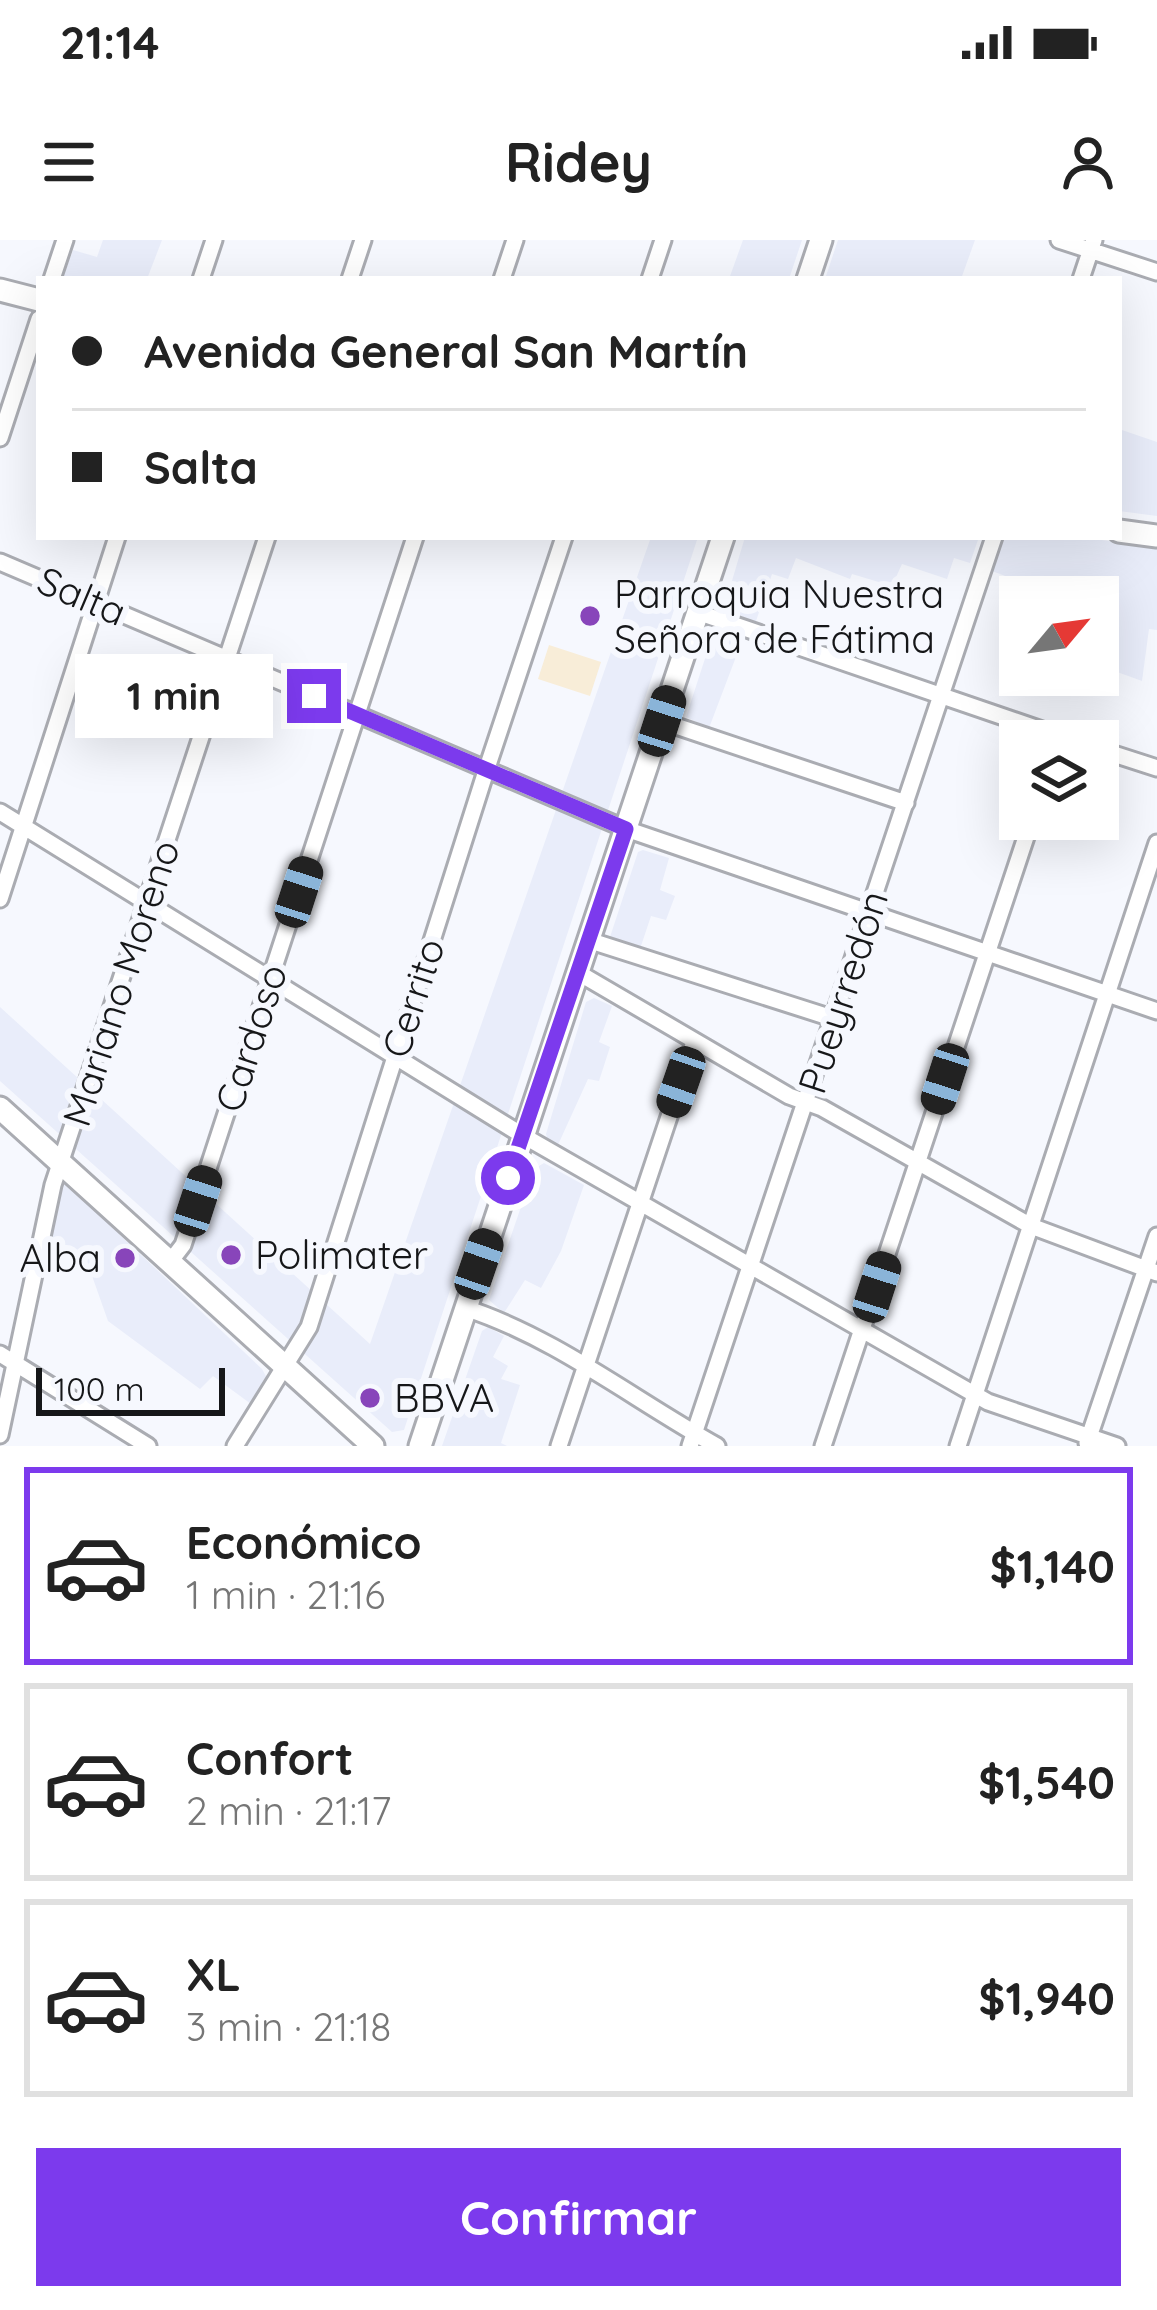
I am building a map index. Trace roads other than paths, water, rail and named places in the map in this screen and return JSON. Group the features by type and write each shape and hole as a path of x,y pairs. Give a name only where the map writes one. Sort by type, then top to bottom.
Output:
{"main road":[{"path":"809,276 821,240"},
{"path":"0,290 36,299"},
{"path":"1122,531 1157,536"},
{"path":"420,1446 722,540"},
{"path":"0,1108 373,1446"}],"street":[{"path":"53,276 64,240"},
{"path":"203,276 214,240"},
{"path":"351,276 363,240"},
{"path":"503,276 515,240"},
{"path":"651,276 663,240"},
{"path":"1059,240 1093,245 1157,272"},
{"path":"1082,276 1093,245"},
{"path":"0,438 36,328"},
{"path":"0,899 116,540"},
{"name":"Mariano Moreno","path":"0,1435 61,1162 266,540"},
{"name":"Cardoso","path":"170,1262 184,1245 414,540"},
{"name":"Cerrito","path":"235,1446 309,1327 563,540"},
{"name":"Pueyrredón","path":"692,1440 993,540"},
{"name":"Salta","path":"0,562 626,829 1157,1011"},
{"path":"697,612 1008,720"},
{"path":"662,721 906,803"},
{"path":"1119,756 1157,768"},
{"path":"0,812 522,1136 988,1402 1088,1441 1117,1446"},
{"path":"823,1446 1025,840"},
{"path":"958,1446 1157,843"},
{"path":"588,940 835,1019"},
{"path":"577,972 789,1096 1031,1226 1152,1271"},
{"path":"559,1446 694,1042"},
{"path":"1088,1441 1152,1271 1157,1236"},
{"path":"465,1308 490,1316 586,1367 692,1440 717,1446"},
{"path":"0,1354 148,1446"}],"place":[{"name":"Parroquia Nuestra Señora de Fátima","path":"590,616"},
{"name":"Polimater","path":"231,1255"},
{"name":"Alba","path":"125,1258"},
{"name":"BBVA","path":"370,1398"}]}
